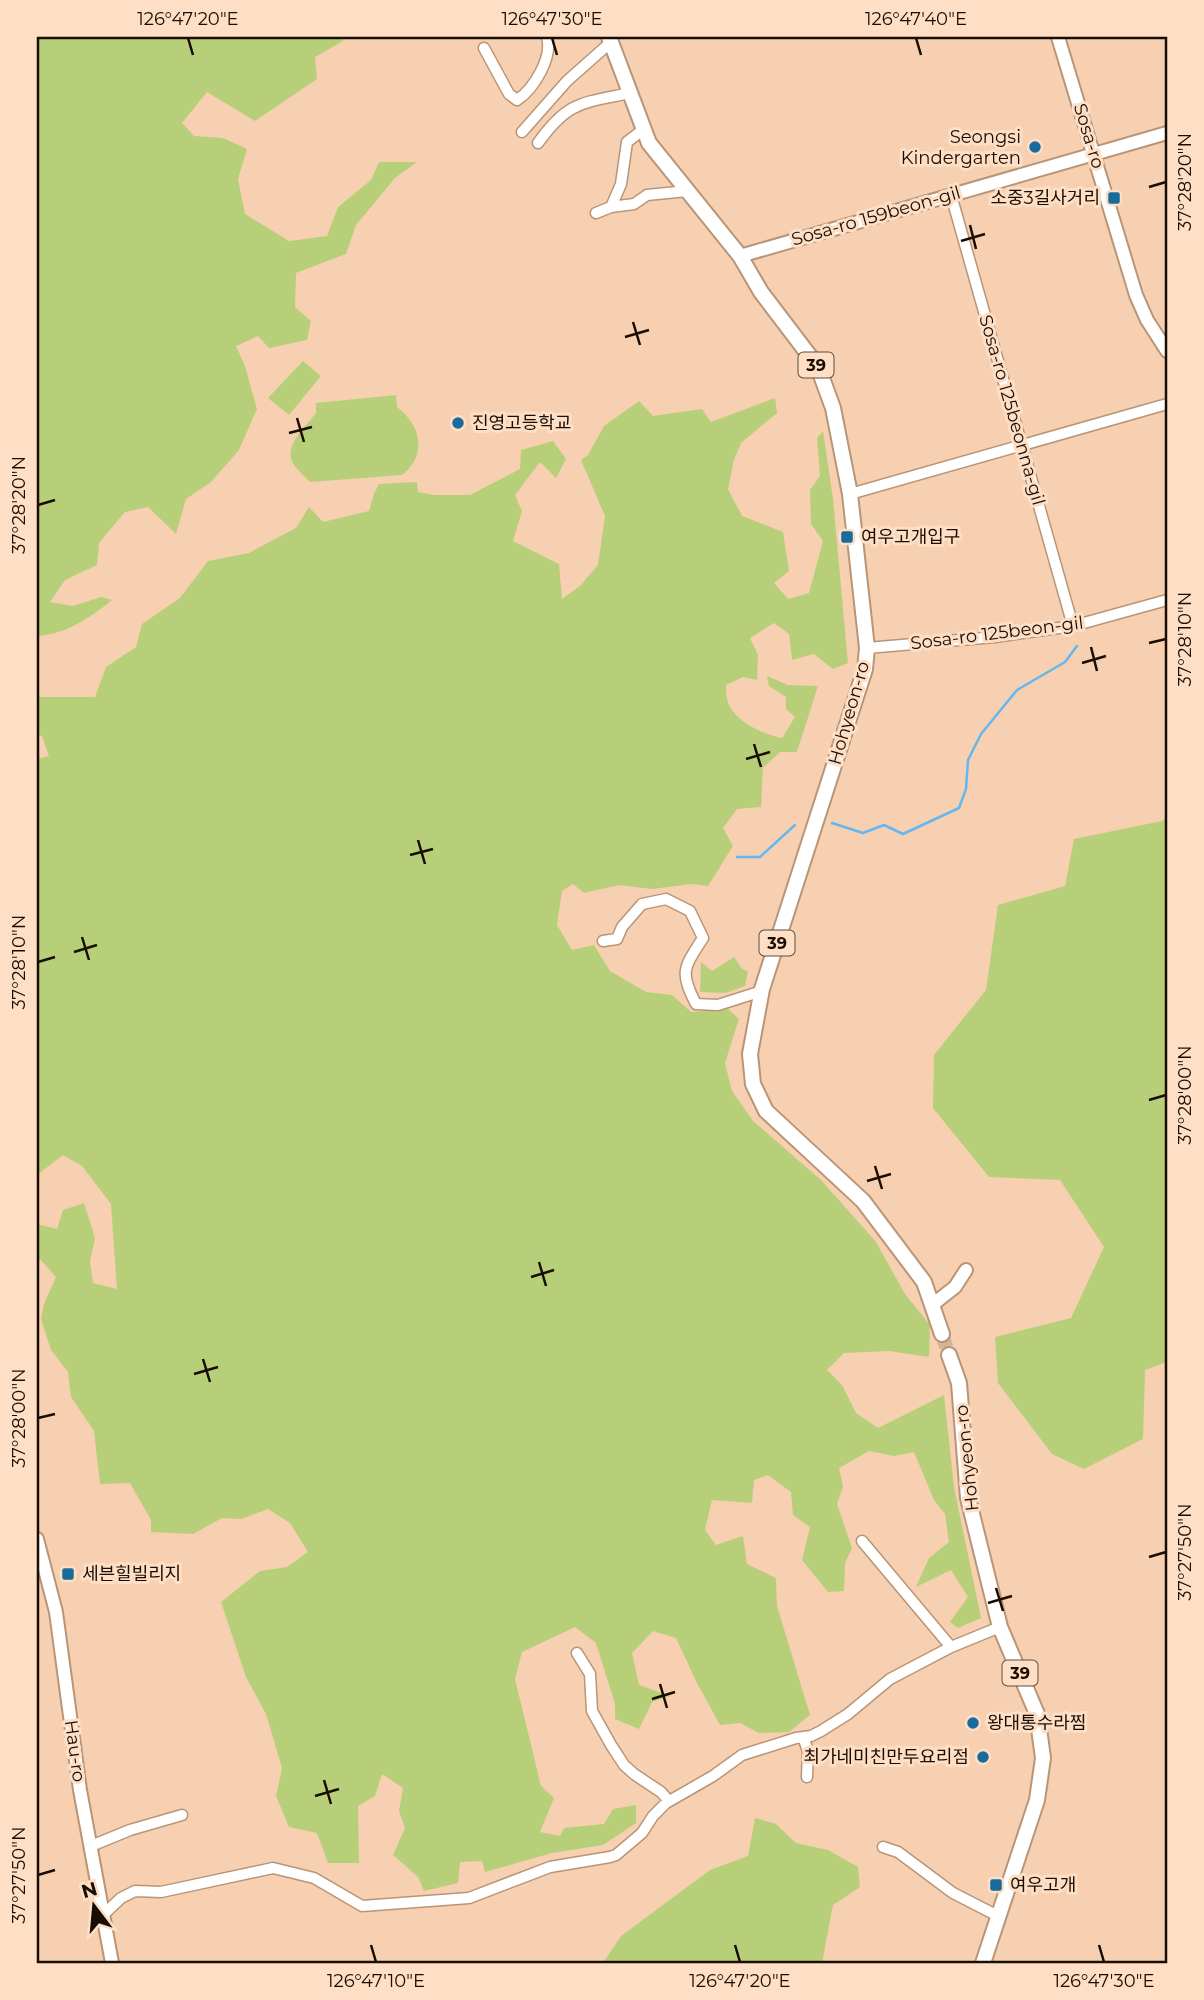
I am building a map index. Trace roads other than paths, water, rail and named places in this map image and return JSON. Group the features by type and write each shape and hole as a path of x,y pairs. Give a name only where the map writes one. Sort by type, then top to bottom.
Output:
{"main road":[{"name":"Hohyeon-ro","path":"610,39 649,143 740,256 761,292 818,367 834,408 850,494 866,648 865,669 762,991 750,1054 752,1084 766,1111 863,1201 924,1282 942,1334"},
{"name":"Hohyeon-ro","path":"949,1355 959,1383 968,1498 1000,1627 1037,1714 1043,1758 1037,1800 983,1963"}],"street":[{"path":"484,48 509,93 517,100 532,84 549,52 547,37"},
{"name":"Sosa-ro","path":"1058,37 1136,295 1147,320 1167,351"},
{"path":"522,132 567,81 610,39"},
{"path":"538,143 551,124 574,106 631,93"},
{"path":"611,207 621,184 627,142 644,129"},
{"name":"Sosa-ro 159beon-gil","path":"740,256 1167,133"},
{"path":"596,214 611,207 628,206 647,195 687,191"},
{"name":"Sosa-ro 125beonna-gil","path":"951,195 1073,626"},
{"path":"850,494 1167,404"},
{"name":"Sosa-ro 125beon-gil","path":"866,648 995,637 1073,626 1167,600"},
{"path":"603,941 617,939 622,927 642,904 666,899 690,911 703,938 687,964 685,982 696,1004 719,1005 762,991"},
{"path":"932,1305 955,1287 966,1270"},
{"name":"Hau-ro","path":"37,1539 56,1612 80,1790 112,1963"},
{"path":"862,1541 951,1647"},
{"path":"103,1914 128,1893 161,1892 273,1868 314,1878 362,1906 469,1898 550,1867 616,1855 642,1833 653,1816 669,1801 746,1753 821,1731 848,1714 890,1679 951,1647 1000,1627"},
{"path":"577,1653 590,1674 592,1711 611,1745 624,1765 669,1801"},
{"path":"803,1737 808,1751 807,1777"},
{"path":"91,1846 130,1830 182,1815"},
{"path":"883,1847 898,1852 953,1893 998,1916"}],"waterway":[{"path":"832,823 863,833 884,825 903,834 959,808 966,789 968,760 981,734 1017,690 1065,662 1077,646"},
{"path":"737,857 760,857 795,825"}],"tunnel":[{"path":"942,1334 949,1355"}],"place":[{"name":"Seongsi Kindergarten","path":"1035,147"},
{"name":"소중3길사거리","path":"1114,198"},
{"name":"진영고등학교","path":"458,423"},
{"name":"여우고개입구","path":"847,537"},
{"name":"세븐힐빌리지","path":"68,1574"},
{"name":"왕대통수라찜","path":"973,1723"},
{"name":"최가네미친만두요리점","path":"983,1757"},
{"name":"여우고개","path":"996,1885"}]}
